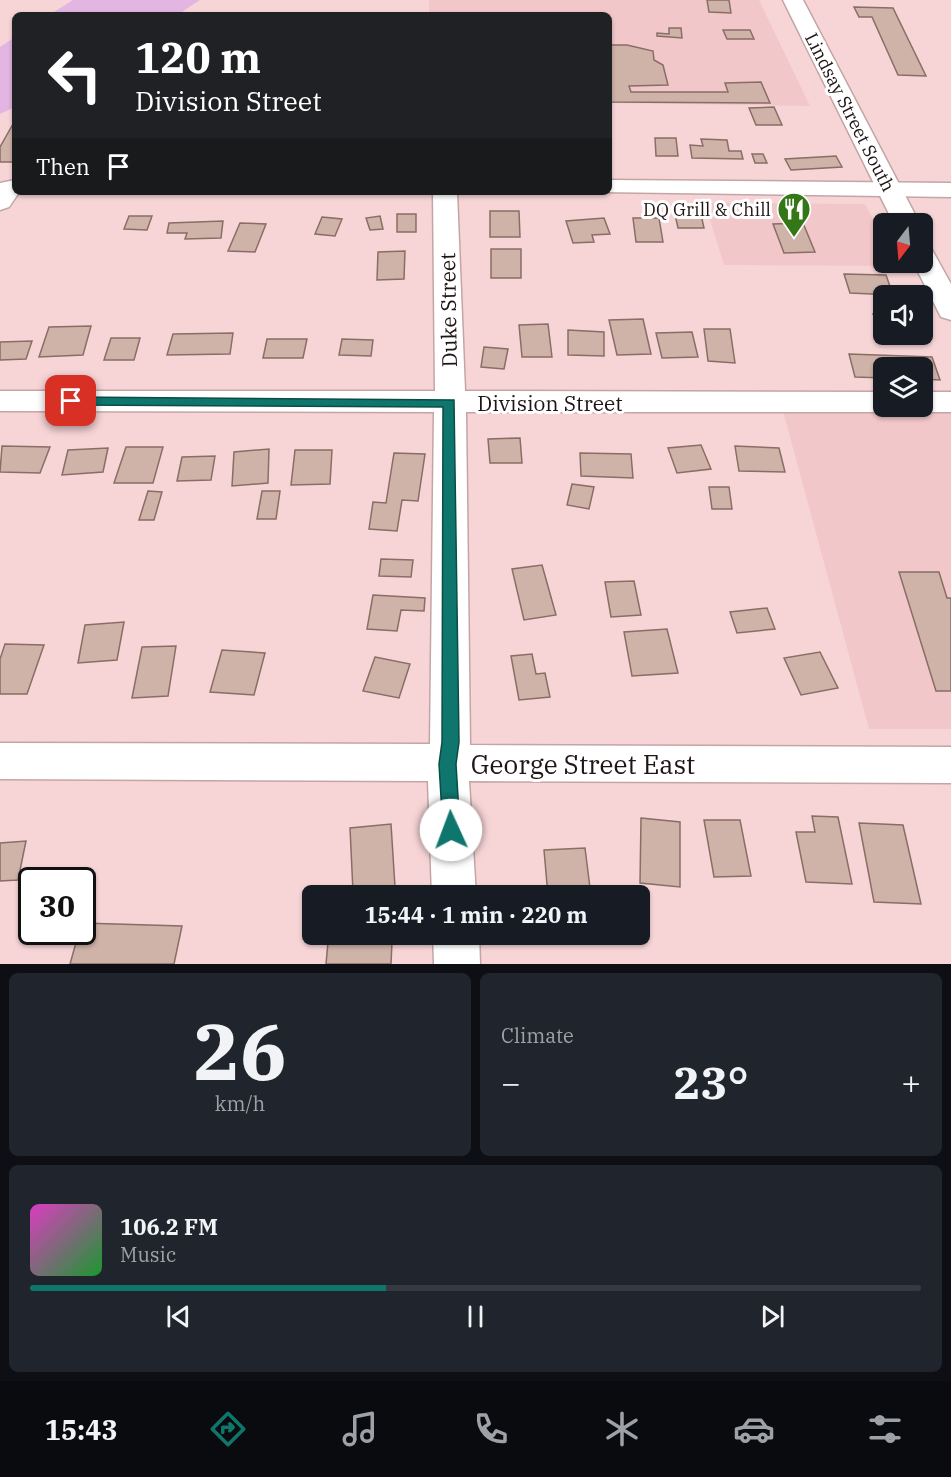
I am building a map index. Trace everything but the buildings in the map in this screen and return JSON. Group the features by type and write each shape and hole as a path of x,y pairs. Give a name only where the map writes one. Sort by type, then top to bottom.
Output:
{"street":[{"name":"Lindsay Street South","path":"793,0 902,213"},
{"path":"612,186 951,190"},
{"name":"Duke Street","path":"445,195 449,403 450,742 448,764 454,885"},
{"path":"932,273 951,311"},
{"name":"Division Street","path":"0,401 873,402"},
{"path":"933,402 951,402"},
{"name":"George Street East","path":"0,761 951,765"},
{"path":"456,945 457,964"}],"shaded area":[{"path":"73,0 200,0 182,12 54,12"},
{"path":"429,0 759,0 810,106 612,103 612,12 429,12"},
{"path":"12,39 12,108 0,114 0,47"},
{"path":"705,203 865,204 873,220 873,266 724,265"},
{"path":"783,411 873,411 873,417 933,417 933,411 951,411 951,729 869,729"}],"place":[{"name":"DQ Grill & Chill","path":"794,238"}],"route":[{"path":"71,401 449,403 450,742 448,764 451,830"}]}
